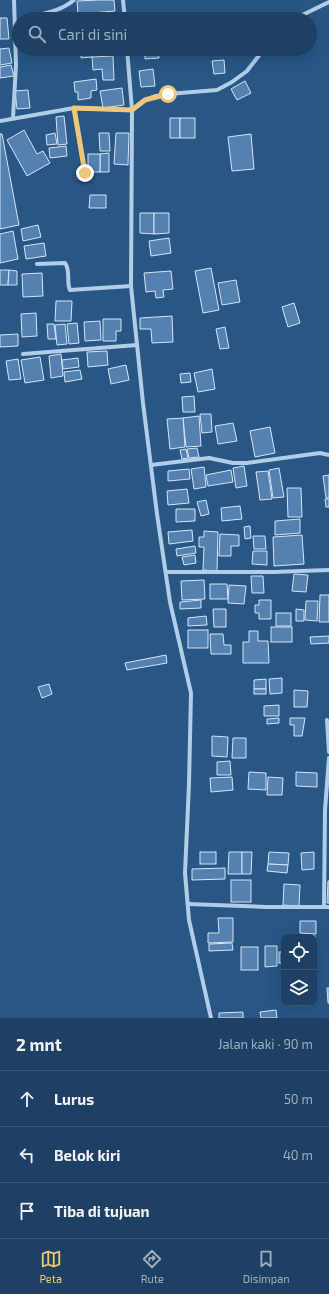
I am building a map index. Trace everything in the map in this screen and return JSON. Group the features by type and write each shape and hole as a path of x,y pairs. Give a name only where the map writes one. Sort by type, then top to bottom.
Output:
{"street":[{"path":"14,0 16,12"},
{"path":"50,12 61,9 74,0"},
{"path":"123,0 124,12"},
{"path":"308,12 329,2"},
{"path":"13,118 16,56"},
{"path":"128,56 132,110 131,286 151,465 170,602 190,693 189,784 185,873 189,920 211,1018"},
{"path":"0,121 74,108 132,110 145,100 156,96 217,90 232,82 247,71 259,56"},
{"path":"74,108 85,173"},
{"path":"37,264 66,263 68,266 68,287 70,290 131,286"},
{"path":"23,354 137,345"},
{"path":"151,465 210,458 233,463 264,461 320,453 329,455"},
{"path":"167,572 274,572 329,570"},
{"path":"327,720 329,752"},
{"path":"188,904 266,907 327,907 325,810 329,758"}],"building":[{"path":"114,0 115,11 78,12 77,1"},
{"path":"0,18 7,18 9,39 0,39"},
{"path":"9,48 12,63 0,65 0,49"},
{"path":"81,56 92,57 81,58"},
{"path":"113,56 114,80 103,80 102,69 93,70 92,57"},
{"path":"145,56 159,56 159,58 145,59"},
{"path":"224,60 225,73 214,74 212,61"},
{"path":"11,65 14,76 0,78 0,67"},
{"path":"153,69 155,86 141,87 139,71"},
{"path":"96,79 97,90 91,91 91,98 78,100 78,92 75,92 74,82"},
{"path":"245,81 251,93 237,100 231,89"},
{"path":"122,88 124,105 103,108 100,91"},
{"path":"28,90 30,108 17,109 15,91"},
{"path":"64,116 67,144 58,145 56,117"},
{"path":"170,118 180,118 180,138 170,138"},
{"path":"180,118 195,118 195,138 180,138"},
{"path":"24,130 37,154 43,151 50,163 27,176 7,140"},
{"path":"55,133 57,144 47,145 46,135"},
{"path":"99,133 109,133 110,151 100,151"},
{"path":"116,133 129,133 128,165 114,164"},
{"path":"0,134 2,134 19,225 0,229"},
{"path":"251,134 254,169 232,171 228,137"},
{"path":"66,146 67,156 50,158 49,148"},
{"path":"109,153 109,172 100,172 100,154"},
{"path":"88,154 100,154 100,172 88,172"},
{"path":"90,195 106,195 106,208 89,208"},
{"path":"140,213 154,213 154,234 140,233"},
{"path":"154,213 169,213 169,233 154,234"},
{"path":"38,225 41,237 23,241 21,229"},
{"path":"13,231 18,259 0,263 0,234"},
{"path":"169,238 171,253 151,256 149,241"},
{"path":"44,243 46,256 26,259 24,246"},
{"path":"211,268 219,310 203,313 195,271"},
{"path":"0,270 9,270 8,285 0,285"},
{"path":"9,270 17,271 17,285 8,285"},
{"path":"171,271 173,289 163,290 164,297 156,298 155,291 146,292 144,273"},
{"path":"42,273 43,296 23,297 22,274"},
{"path":"236,280 240,302 222,305 218,283"},
{"path":"56,301 72,301 71,321 55,321"},
{"path":"294,303 300,323 288,327 282,307"},
{"path":"36,313 37,336 22,337 21,314"},
{"path":"172,316 173,342 152,343 151,329 140,329 140,318"},
{"path":"103,319 121,319 121,331 116,331 116,341 103,341"},
{"path":"100,321 101,340 85,341 84,322"},
{"path":"77,323 79,343 69,344 67,324"},
{"path":"47,324 54,324 56,339 48,339"},
{"path":"65,324 67,344 57,345 55,325"},
{"path":"225,327 229,348 220,349 216,329"},
{"path":"18,334 18,346 0,347 0,335"},
{"path":"107,351 108,365 88,367 87,352"},
{"path":"61,354 63,376 51,378 49,356"},
{"path":"40,357 44,380 25,383 21,360"},
{"path":"78,358 79,367 63,369 62,360"},
{"path":"18,359 21,379 9,380 6,361"},
{"path":"126,365 129,380 111,384 108,369"},
{"path":"212,369 215,389 198,392 194,373"},
{"path":"80,370 82,379 65,382 64,372"},
{"path":"190,373 191,382 181,383 180,374"},
{"path":"194,396 195,412 183,412 182,397"},
{"path":"200,414 211,414 212,432 202,433"},
{"path":"199,416 201,446 186,447 183,418"},
{"path":"183,418 185,447 170,449 167,419"},
{"path":"233,423 237,441 218,444 215,426"},
{"path":"270,427 275,453 255,457 250,431"},
{"path":"197,448 199,457 189,458 187,449"},
{"path":"186,449 188,458 182,459 180,450"},
{"path":"244,466 247,486 236,488 233,468"},
{"path":"204,467 206,487 194,489 191,469"},
{"path":"279,468 284,497 273,498 269,470"},
{"path":"189,469 190,479 168,481 168,471"},
{"path":"231,470 233,482 208,486 206,475"},
{"path":"268,471 272,499 260,500 256,472"},
{"path":"329,475 329,498 326,498 323,476"},
{"path":"287,488 301,488 302,517 288,517"},
{"path":"187,489 189,503 168,505 167,491"},
{"path":"325,499 329,499 329,507 326,507"},
{"path":"206,500 209,514 201,516 197,502"},
{"path":"240,506 242,519 222,521 221,508"},
{"path":"176,509 195,509 195,521 176,522"},
{"path":"300,519 300,533 275,535 275,521"},
{"path":"250,526 251,538 245,539 244,527"},
{"path":"192,530 193,541 169,544 168,532"},
{"path":"204,531 218,532 217,571 203,570 204,547 199,547 199,537 204,537"},
{"path":"220,534 239,535 239,546 231,546 231,556 219,556"},
{"path":"302,535 304,564 274,566 273,537"},
{"path":"253,536 265,536 266,549 254,549"},
{"path":"195,546 196,553 177,556 176,549"},
{"path":"253,551 267,551 267,565 252,564"},
{"path":"195,555 196,563 184,565 182,557"},
{"path":"294,574 308,575 306,592 292,591"},
{"path":"251,576 263,576 264,593 252,593"},
{"path":"204,580 205,599 182,600 181,581"},
{"path":"210,584 227,584 228,599 210,599"},
{"path":"229,585 246,586 244,604 228,603"},
{"path":"320,595 329,595 329,622 319,622"},
{"path":"201,600 201,608 180,609 180,602"},
{"path":"259,600 271,600 271,619 259,619 259,613 255,613 255,605 259,605"},
{"path":"306,601 318,601 317,621 305,620"},
{"path":"213,609 226,609 226,627 214,627"},
{"path":"296,609 304,610 304,621 296,621"},
{"path":"276,613 291,613 291,626 276,626"},
{"path":"206,616 207,625 188,626 188,618"},
{"path":"271,627 292,627 292,642 271,642"},
{"path":"188,630 208,630 208,648 188,648"},
{"path":"249,631 258,631 258,641 268,641 269,663 243,663 243,642 249,642"},
{"path":"210,634 223,634 224,645 231,645 231,654 211,654"},
{"path":"329,636 329,643 311,644 310,637"},
{"path":"166,655 167,663 127,670 125,663"},
{"path":"282,678 282,693 270,694 269,679"},
{"path":"266,679 266,689 254,689 254,680"},
{"path":"49,684 52,694 42,698 38,687"},
{"path":"254,689 266,689 266,694 254,694"},
{"path":"294,690 308,691 307,707 294,707"},
{"path":"279,705 279,716 264,716 264,706"},
{"path":"279,718 279,723 267,724 267,719"},
{"path":"290,718 305,718 302,736 294,736 294,725 290,725"},
{"path":"212,736 228,737 227,757 212,756"},
{"path":"233,738 246,738 246,758 232,758"},
{"path":"230,761 231,775 217,775 217,762"},
{"path":"249,772 266,773 266,790 248,789"},
{"path":"296,772 317,773 317,787 296,786"},
{"path":"232,777 233,790 211,792 210,778"},
{"path":"268,777 283,778 282,795 267,795"},
{"path":"200,852 216,852 216,864 200,864"},
{"path":"229,852 242,852 242,874 228,874"},
{"path":"242,852 252,852 251,874 242,874"},
{"path":"269,852 289,853 288,865 268,864"},
{"path":"314,852 314,869 302,870 301,853"},
{"path":"268,864 288,865 287,873 267,871"},
{"path":"225,868 225,879 192,880 192,869"},
{"path":"231,880 251,880 251,902 231,902"},
{"path":"328,881 329,903 327,903"},
{"path":"284,884 300,885 299,906 283,905"},
{"path":"218,918 233,918 233,942 208,943 208,933 219,933"},
{"path":"300,921 316,921 316,934 300,933"},
{"path":"232,943 233,950 209,951 209,944"},
{"path":"265,946 277,946 277,966 265,967"},
{"path":"241,947 258,947 258,970 241,970"},
{"path":"279,952 281,952 281,963 279,963"},
{"path":"327,988 329,988 329,1003 328,1003"},
{"path":"276,1010 277,1018 261,1018 260,1012"},
{"path":"243,1012 243,1018 219,1018 219,1013"}],"route":[{"path":"85,173 74,108 132,110 145,100 168,94"}]}
